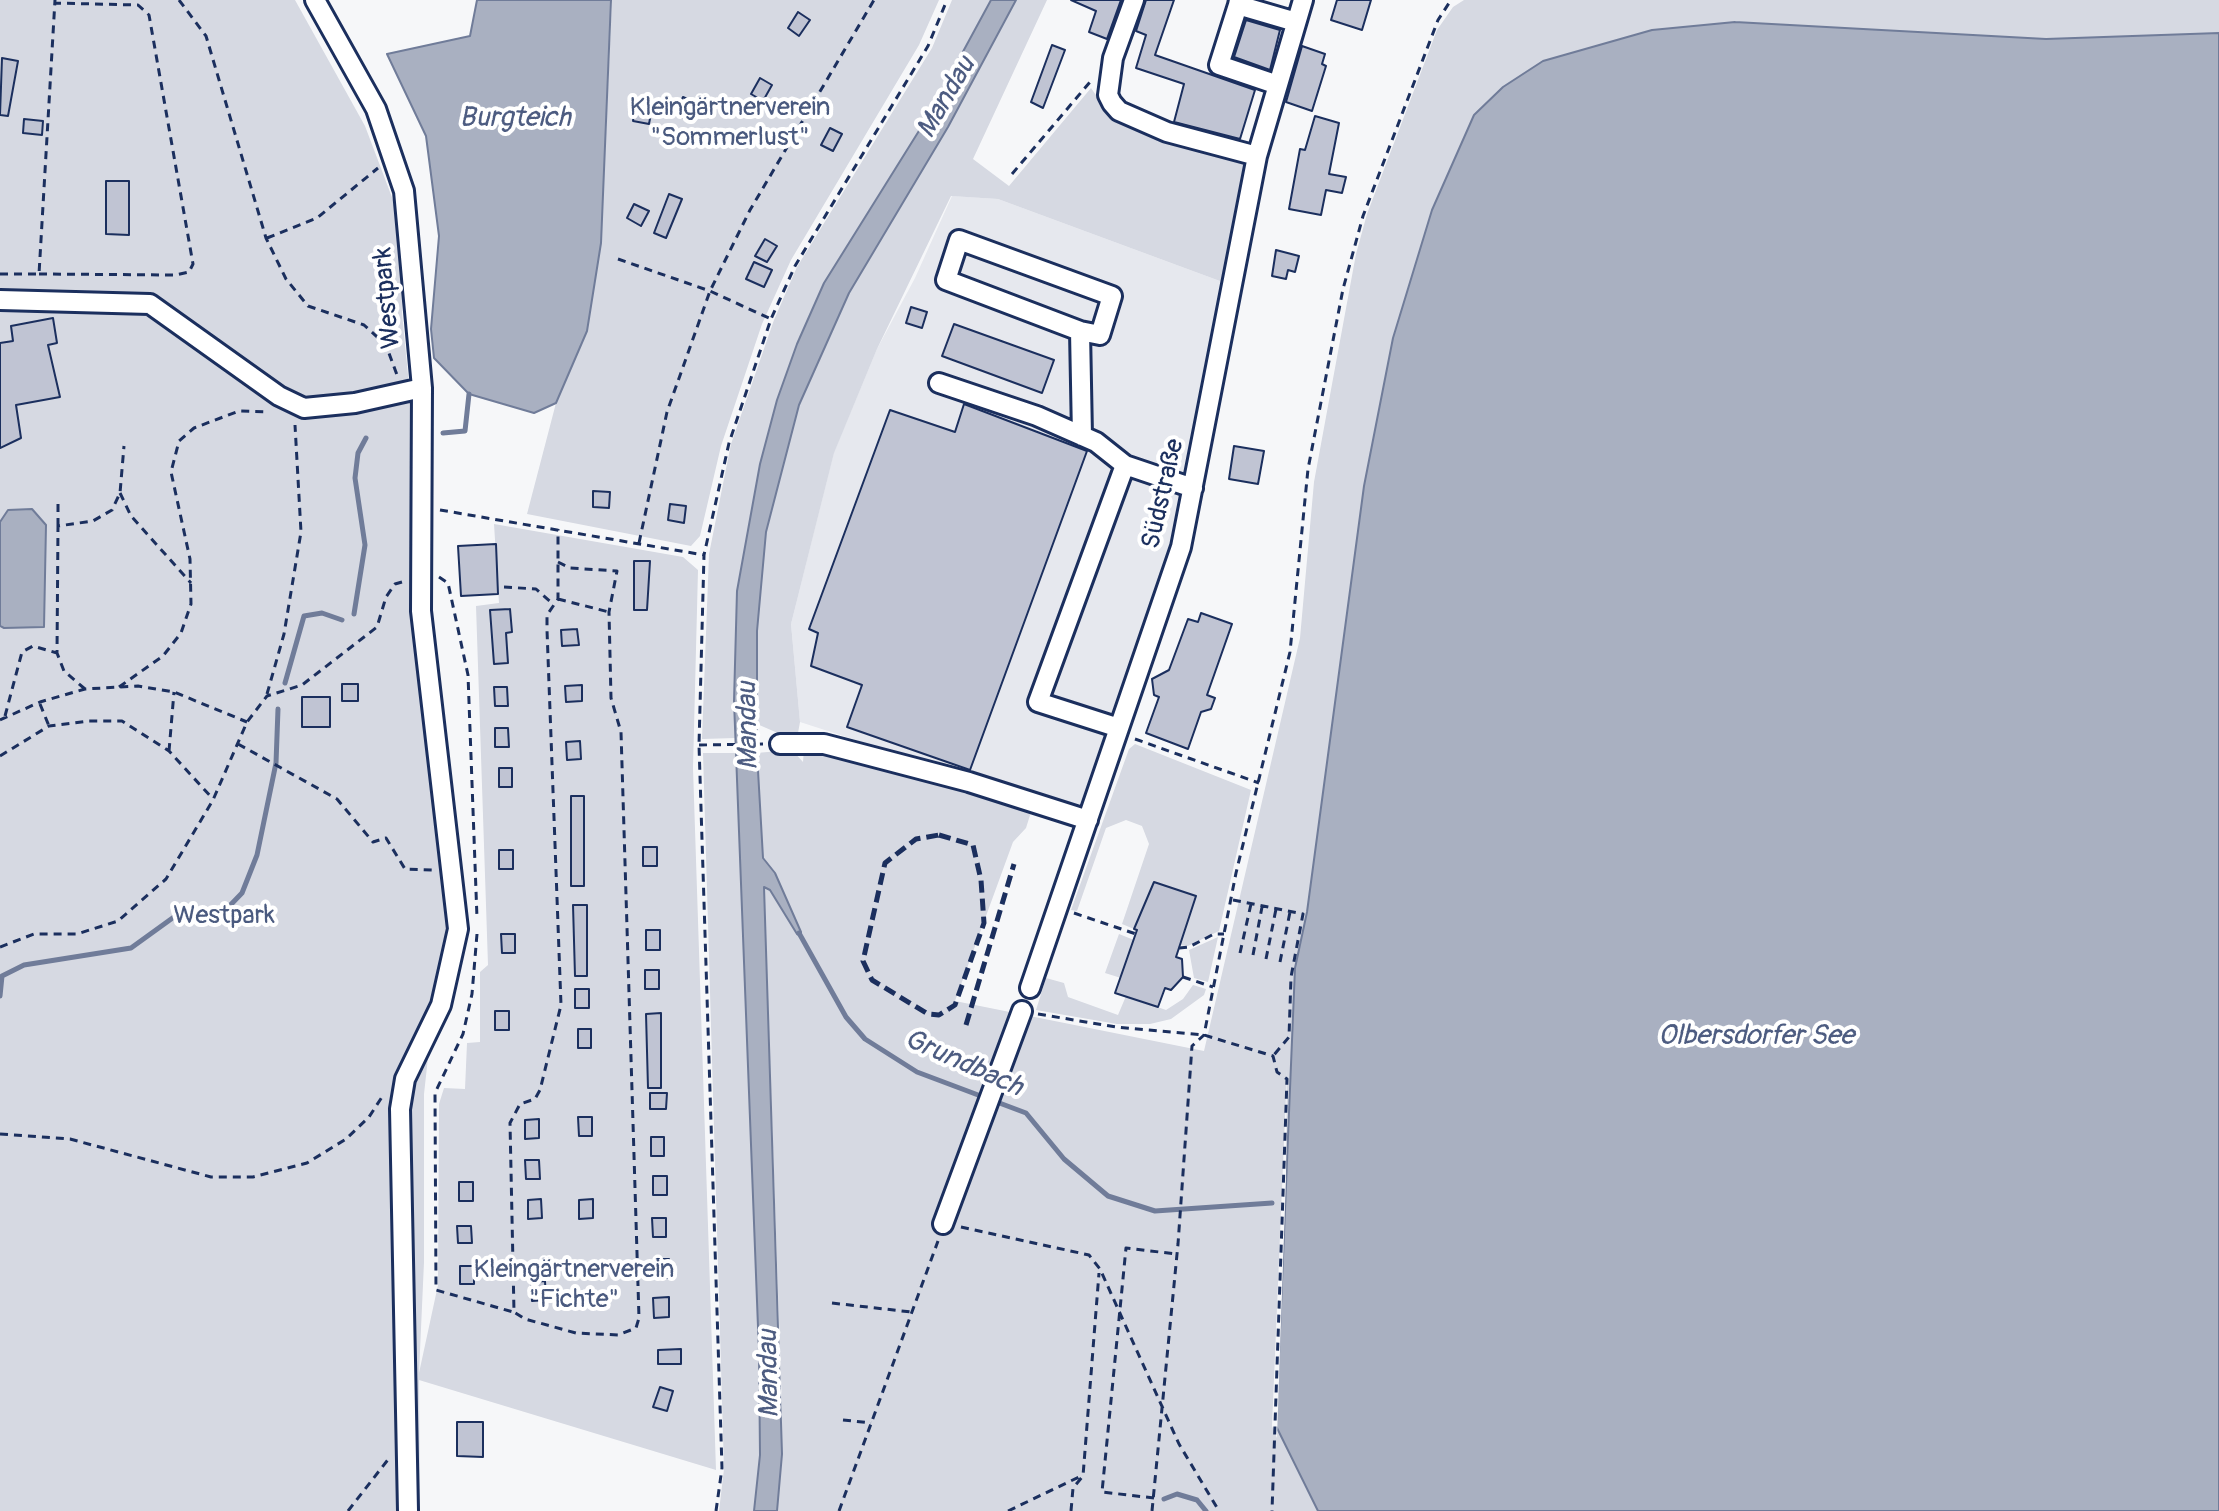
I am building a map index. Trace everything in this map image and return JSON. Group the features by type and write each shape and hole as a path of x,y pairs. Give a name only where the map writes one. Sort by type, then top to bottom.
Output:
{"street":[{"name":"Westpark","path":"315,0 376,109 404,191 422,388 424,508 421,611 458,929 441,1005 405,1079 400,1109 408,1511"},
{"path":"1134,0 1111,74 1108,95 1119,111 1167,132 1257,156"},
{"name":"Südstraße","path":"1030,988 1181,547 1257,156 1275,84 1303,0"},
{"path":"1275,84 1219,65 1238,2 1296,22"},
{"path":"959,240 1112,296 1100,335 1080,331 946,280 959,240"},
{"path":"0,300 150,304 299,411 422,388"},
{"path":"1080,331 1082,436"},
{"path":"939,383 1082,436 1096,442 1125,465 1193,488"},
{"path":"1118,731 1038,702 1125,465"},
{"path":"780,744 824,744 969,782 1088,820"},
{"path":"943,1224 1022,1011"}],"path":[{"path":"179,0 206,36 266,238 286,279 308,306 364,325 386,345 397,370"},
{"path":"639,543 667,412 710,291 750,210 874,0"},
{"path":"716,1511 722,1468 699,745 704,555 729,443 771,319 795,266 928,46 947,0"},
{"path":"1152,1511 1164,1411 1192,1046 1204,1035 1290,652 1308,469 1343,289 1363,216 1438,20 1451,0"},
{"path":"0,274 175,275 189,272 193,264 149,15 138,5 55,2 39,274"},
{"path":"1012,174 1095,76 1111,74"},
{"path":"266,238 317,218 384,163"},
{"path":"618,259 710,291 771,319"},
{"path":"399,358 399,394"},
{"path":"0,947 34,934 77,934 118,921 166,879 213,800 247,722 267,696 284,634 301,532 299,411 239,411 194,428 179,441 171,472 190,559 191,604 181,633 163,656 119,687"},
{"path":"58,526 93,521 112,510 120,493 124,446"},
{"path":"120,493 131,516 191,583"},
{"path":"58,504 57,653 64,671 85,689"},
{"path":"424,508 704,555"},
{"path":"558,529 558,562 558,599 547,615 547,630 561,1005 540,1090 535,1099 517,1107 510,1123 514,1312 525,1319 576,1333 618,1335 636,1328 639,1318 621,732 611,698 609,612 617,571 570,568 558,562"},
{"path":"267,696 302,685 377,627 386,597 395,584 421,577"},
{"path":"504,587 536,589 554,605"},
{"path":"558,599 609,612"},
{"path":"5,717 22,652 33,646 57,653"},
{"path":"0,720 40,702 85,689 119,687 174,692 247,722"},
{"path":"169,751 174,692"},
{"path":"40,702 49,726"},
{"path":"0,756 49,726 122,721 169,751 213,800"},
{"path":"1118,731 1259,783"},
{"path":"238,744 337,799 373,842 386,838 405,869 452,870"},
{"path":"699,745 780,744"},
{"path":"1232,900 1303,914 1291,977 1289,1037 1273,1056"},
{"path":"1240,953 1251,904"},
{"path":"1253,955 1263,906"},
{"path":"1266,959 1276,909"},
{"path":"1280,962 1290,912"},
{"path":"1079,915 1136,934"},
{"path":"1179,948 1189,947 1214,934 1225,934"},
{"path":"1183,977 1213,987"},
{"path":"1022,1011 1116,1027 1204,1035 1273,1056"},
{"path":"1272,1511 1287,1079 1277,1072 1273,1056"},
{"path":"0,1134 70,1139 211,1177 253,1177 307,1163 346,1139 369,1117 383,1095"},
{"path":"839,1511 943,1224 1073,1249 1089,1255 1100,1269 1164,1411 1219,1511"},
{"path":"1154,1498 1102,1492 1126,1248 1177,1254"},
{"path":"1071,1511 1073,1488 1083,1476 1100,1269"},
{"path":"832,1303 911,1312"},
{"path":"843,1420 871,1423"},
{"path":"348,1511 381,1465 408,1442"},
{"path":"1008,1511 1083,1476"}],"shaded area":[{"path":"952,196 998,199 1228,284 1183,507 1161,588 1082,813 800,722 791,624 834,452 877,349 915,278"}],"green space":[{"name":"Westpark","path":"0,0 295,0 365,126 393,200 401,245 402,313 419,488 410,586 451,929 434,1003 424,1094 424,1262 419,1373 438,1285 439,1104 444,1088 465,1089 467,1043 480,1042 480,972 488,965 476,606 499,603 494,524 683,557 698,570 693,768 716,1470 419,1380 420,1511 0,1511"},
{"name":"Kleingärtnerverein \"Sommerlust\"","path":"612,0 939,0 919,45 791,260 762,324 721,446 700,536 691,546 527,514 556,403 587,331 601,243"},
{"path":"952,0 991,0 927,118 824,283 797,344 777,400 760,464 737,591 736,738 702,739 709,554 731,444 774,320 797,267 932,48"},
{"path":"1016,0 1047,0 973,159 1009,186 1091,88 1109,114 1132,127 1248,163 1228,284 998,199 951,196 877,349 834,453 791,624 800,722 798,733 780,734 757,724 758,593 766,531 799,405 849,293 948,127"},
{"path":"1464,0 2219,0 2219,33 2046,39 1735,22 1474,115 1432,210 1393,338 1364,486 1307,912 1295,968 1276,1426 1318,1511 777,1511 782,1407 764,887 770,890 797,933 801,932 775,873 763,858 756,753 792,750 803,762 804,749 863,759 1031,812 1026,828 1013,842 955,1001 1204,1051 1300,638 1314,482 1356,254 1367,214 1437,30 1453,7"},
{"path":"1135,744 1251,790 1219,931 1188,946 1179,945 1196,896 1154,882 1134,929 1122,924 1149,844 1142,826 1126,820 1106,828 1077,911 1071,910 1129,749"},
{"path":"703,753 736,753 759,1353 760,1455 754,1511 719,1511 724,1469"},
{"path":"1119,934 1134,940 1121,978 1105,973"},
{"path":"1218,937 1208,982 1194,978 1189,950"},
{"path":"1046,978 1064,983 1068,997 1118,1015 1126,996 1166,1010 1183,999 1193,985 1206,989 1204,995 1171,1019 1150,1024 1117,1024 1036,1010"}],"water":[{"name":"Burgteich","path":"477,0 611,0 601,243 587,331 556,403 534,413 469,394 434,358 431,329 439,236 426,136 387,54 470,36"},
{"name":"Mandau","path":"991,0 1016,0 948,127 849,293 799,405 766,532 757,631 757,753 763,858 775,873 801,936 770,890 764,887 782,1454 777,1511 754,1511 760,1455 759,1353 734,701 737,591 760,464 777,400 797,344 824,283 927,118"},
{"name":"Olbersdorfer See","path":"1735,22 2046,39 2219,33 2219,1511 1318,1511 1276,1426 1295,968 1307,912 1364,486 1393,338 1432,210 1474,115 1503,87 1543,61 1652,30"},
{"path":"32,509 46,525 44,627 4,628 0,626 0,522 8,510"}],"pier":[{"path":"1287,1070 1286,1178 1277,1438 1272,1426"}],"building":[{"path":"1071,0 1121,0 1107,39 1089,32 1096,11"},
{"path":"1146,0 1174,0 1155,55 1255,90 1240,139 1174,122 1184,84 1136,68 1146,35 1136,31"},
{"path":"1337,0 1371,0 1362,30 1331,20"},
{"path":"798,12 810,20 799,36 788,28"},
{"path":"1246,20 1280,30 1270,70 1234,57"},
{"path":"1052,45 1065,50 1043,108 1031,102"},
{"path":"1302,46 1325,54 1322,64 1326,66 1312,111 1286,102"},
{"path":"2,58 18,61 8,116 0,115"},
{"path":"760,78 772,85 763,101 751,94"},
{"path":"683,97 696,103 687,120 675,114"},
{"path":"635,105 652,108 649,124 633,121"},
{"path":"1315,116 1339,123 1329,174 1346,177 1342,193 1326,190 1321,215 1289,209 1300,149 1305,150"},
{"path":"24,119 43,121 42,135 23,133"},
{"path":"830,128 842,134 833,151 821,145"},
{"path":"106,181 129,181 129,235 106,234"},
{"path":"669,194 682,199 666,238 654,233"},
{"path":"634,204 649,211 641,226 627,218"},
{"path":"765,239 777,246 767,262 755,256"},
{"path":"1276,250 1299,256 1295,272 1288,270 1286,279 1272,276"},
{"path":"754,262 772,270 764,287 746,279"},
{"path":"911,307 927,312 922,328 906,323"},
{"path":"53,318 57,343 48,345 60,397 16,405 21,438 0,448 0,343 13,341 11,326"},
{"path":"954,324 1054,360 1042,393 942,356"},
{"path":"964,404 1087,451 970,770 847,727 862,685 811,666 818,633 809,629 890,410 955,432"},
{"path":"1234,446 1264,451 1258,484 1229,479"},
{"path":"593,491 610,492 609,508 593,507"},
{"path":"670,504 686,506 684,523 668,520"},
{"path":"496,544 498,594 461,596 458,546"},
{"path":"634,561 650,561 647,610 634,610"},
{"path":"510,609 512,632 506,633 508,663 494,664 490,610"},
{"path":"1201,613 1232,624 1207,695 1215,698 1211,709 1201,712 1188,749 1146,733 1159,697 1154,695 1152,679 1169,670 1188,619 1198,622"},
{"path":"577,629 579,645 562,646 561,630"},
{"path":"342,684 358,684 358,701 342,701"},
{"path":"582,685 582,701 566,702 565,686"},
{"path":"494,687 507,687 508,706 495,706"},
{"path":"302,697 330,697 330,727 302,727"},
{"path":"495,728 508,728 509,747 495,747"},
{"path":"580,741 581,759 567,760 566,742"},
{"path":"499,768 512,768 512,787 499,787"},
{"path":"571,796 584,796 584,886 571,886"},
{"path":"643,847 657,847 657,866 643,866"},
{"path":"499,850 513,850 513,869 499,869"},
{"path":"1154,882 1196,896 1176,957 1182,959 1183,977 1171,990 1165,988 1158,1007 1115,993 1137,930 1134,929"},
{"path":"573,905 587,905 587,976 575,976"},
{"path":"646,930 660,930 660,950 646,950"},
{"path":"501,934 515,934 515,953 502,953"},
{"path":"645,970 659,970 659,989 645,989"},
{"path":"575,989 589,989 589,1008 575,1008"},
{"path":"495,1011 509,1011 509,1030 495,1030"},
{"path":"661,1013 661,1088 648,1088 646,1014"},
{"path":"578,1029 591,1029 591,1048 578,1048"},
{"path":"650,1093 667,1093 666,1109 650,1109"},
{"path":"578,1117 592,1117 592,1136 579,1136"},
{"path":"539,1119 539,1138 525,1139 525,1120"},
{"path":"651,1137 664,1137 664,1156 651,1156"},
{"path":"525,1160 539,1160 540,1179 526,1179"},
{"path":"653,1176 667,1176 667,1195 653,1195"},
{"path":"459,1182 473,1182 473,1201 459,1201"},
{"path":"541,1199 542,1218 528,1219 528,1200"},
{"path":"593,1199 593,1218 579,1219 579,1200"},
{"path":"652,1218 666,1218 666,1237 653,1237"},
{"path":"457,1226 471,1226 472,1243 458,1243"},
{"path":"655,1259 669,1259 669,1278 655,1278"},
{"path":"460,1266 474,1266 474,1284 460,1284"},
{"path":"545,1281 546,1300 532,1301 531,1282"},
{"path":"669,1297 669,1317 654,1318 653,1298"},
{"path":"681,1349 681,1364 658,1364 658,1350"},
{"path":"660,1387 673,1391 667,1411 653,1407"},
{"path":"457,1422 483,1422 483,1457 457,1456"}],"waterway":[{"path":"443,433 465,431 469,394"},
{"path":"354,614 365,545 355,478 358,453 366,438"},
{"path":"285,683 304,616 322,613 342,620"},
{"path":"0,996 2,976 24,965 131,948 185,909 216,920 242,893 257,855 276,763 278,709"},
{"name":"Grundbach","path":"799,933 846,1017 865,1039 917,1072 1026,1113 1064,1159 1108,1196 1155,1211 1272,1203"},
{"path":"1164,1499 1177,1494 1197,1500 1206,1511"}],"railway":[{"path":"939,835 973,845 981,880 984,923 955,1005 939,1015 928,1014 872,980 863,961 885,863 916,839 939,835"},
{"path":"966,1025 1014,864"}],"park label":[{"name":"Kleingärtnerverein \"Fichte\"","path":"574,1285"}]}
